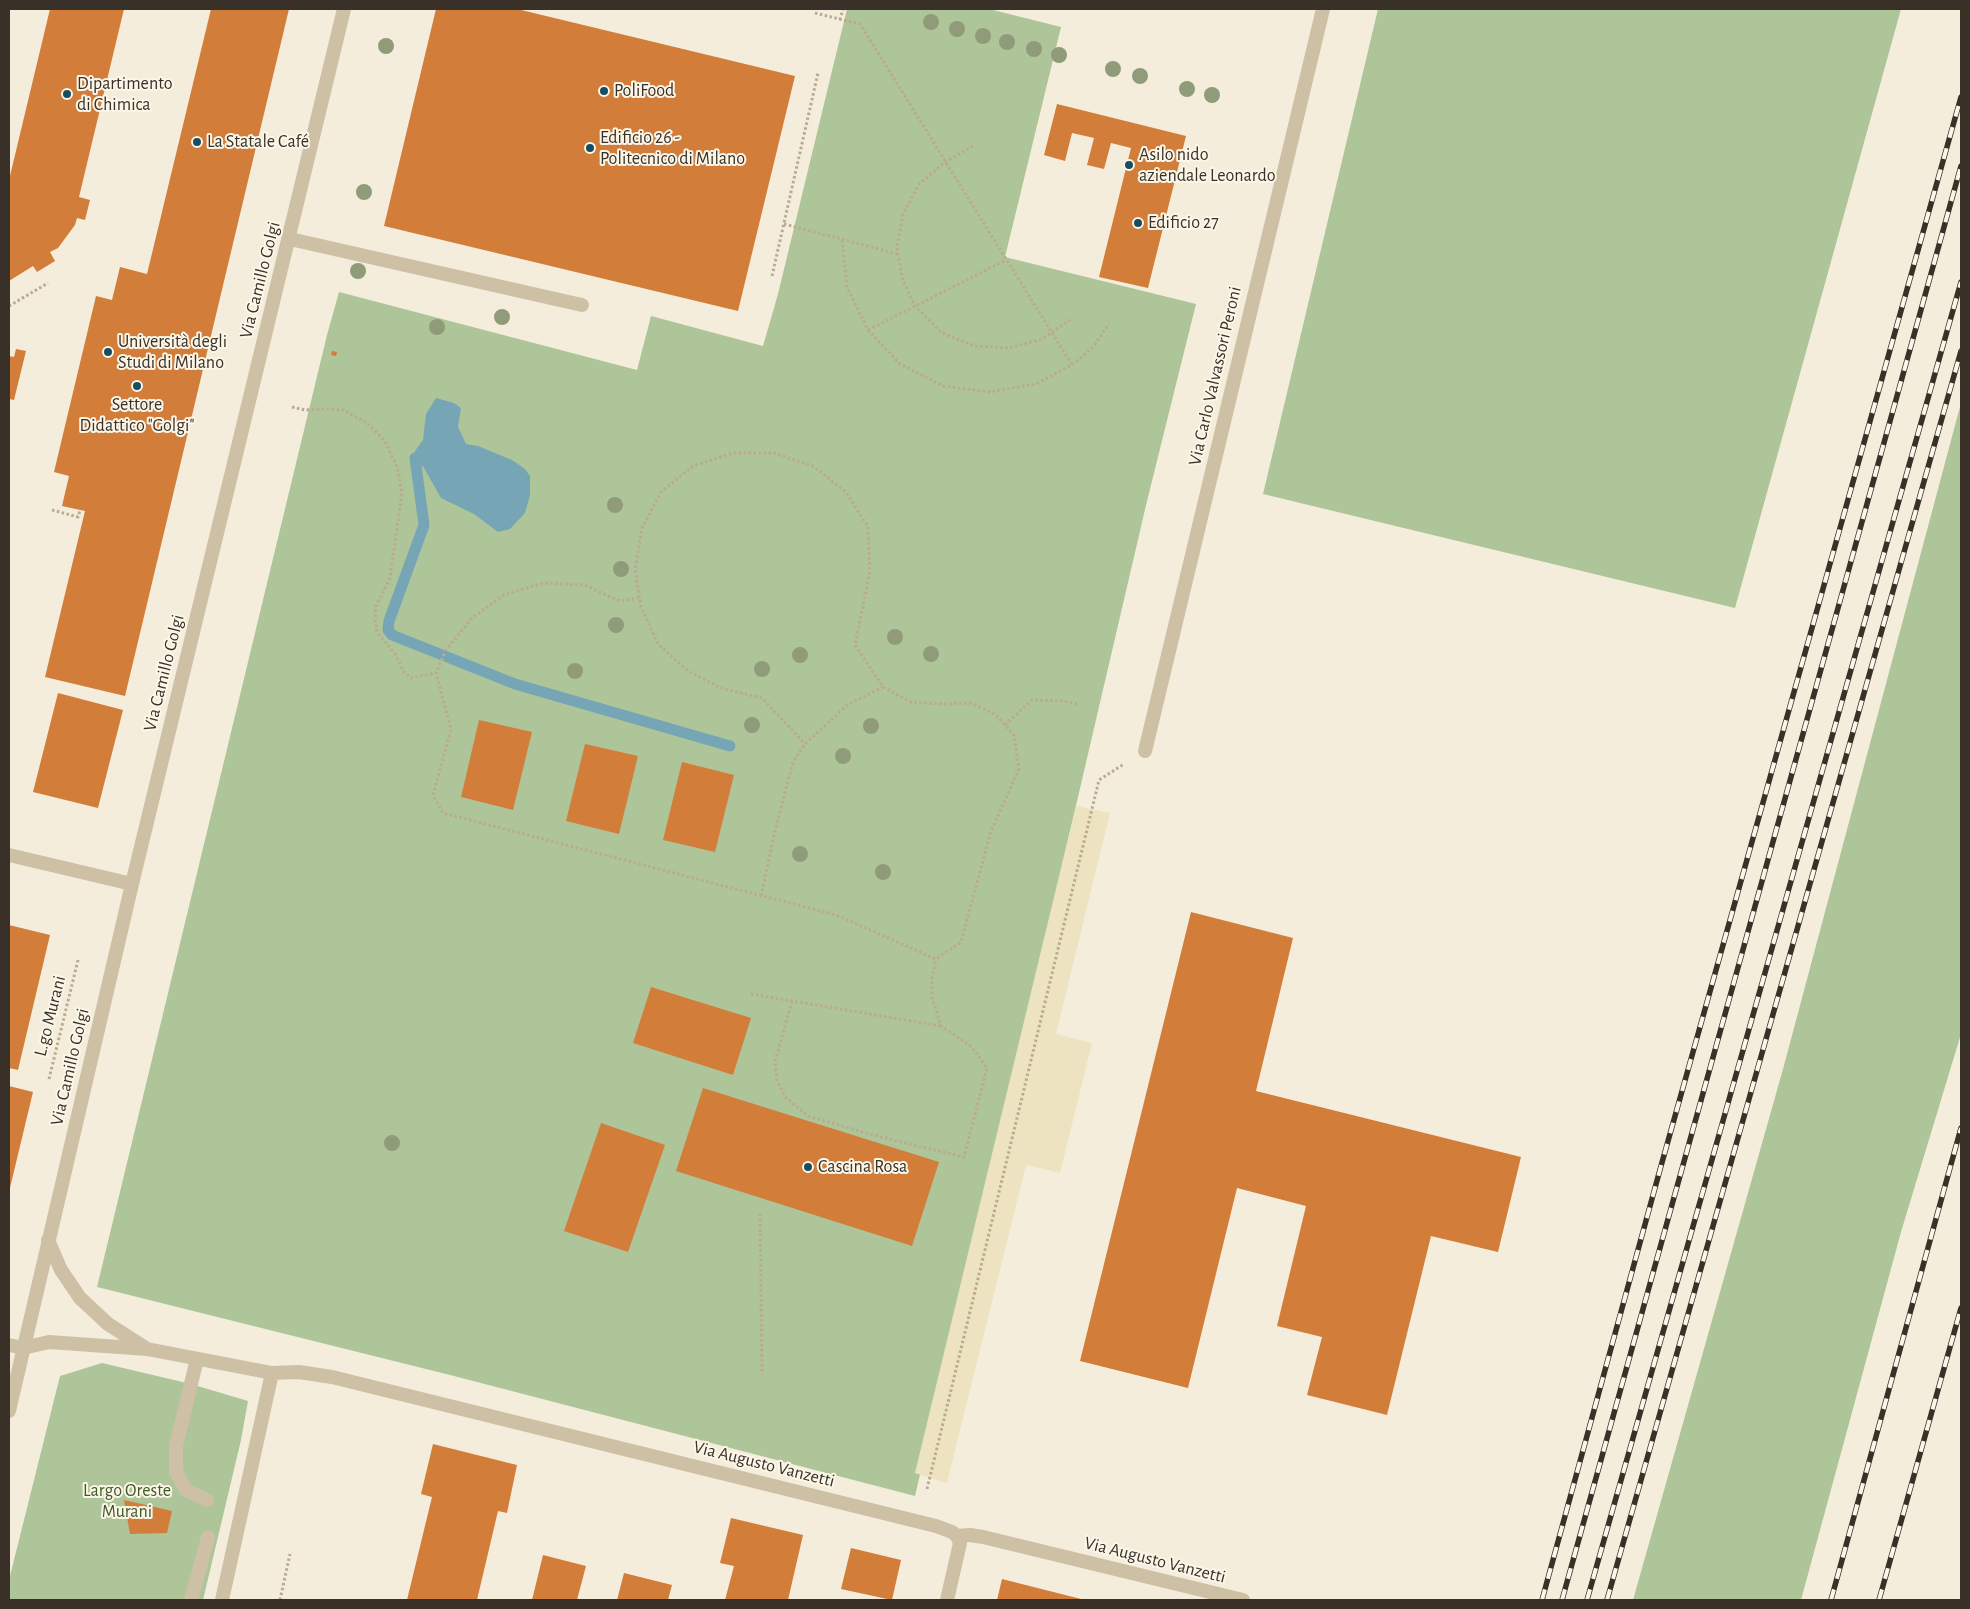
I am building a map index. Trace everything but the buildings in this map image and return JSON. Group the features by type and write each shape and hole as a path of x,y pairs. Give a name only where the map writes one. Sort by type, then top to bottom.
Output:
{"street":[{"name":"Via Camillo Golgi","path":"23,1348 132,884 344,9"},
{"name":"Via Carlo Valvassori Peroni","path":"1145,751 1323,9"},
{"path":"290,238 582,306"},
{"path":"9,855 132,884"},
{"path":"48,1240 61,1270 80,1298 108,1324 147,1349"},
{"path":"9,1345 23,1348 49,1342 147,1349 272,1373 222,1600"},
{"path":"9,1411 23,1348"},
{"path":"197,1359 176,1446 176,1472 186,1490 207,1500"},
{"name":"Via Augusto Vanzetti","path":"272,1373 299,1372 341,1379 936,1526 957,1536 983,1537 1243,1600"},
{"path":"947,1600 959,1551 960,1543 957,1536"},
{"path":"191,1600 208,1537"}],"path":[{"path":"840,20 843,9"},
{"path":"815,13 860,24 1072,364"},
{"path":"772,276 818,73"},
{"path":"973,146 945,162 920,184 903,214 897,247 903,281 915,306 942,333 975,346 1009,348 1042,339 1070,320"},
{"path":"784,224 898,254"},
{"path":"842,240 847,287 868,330 900,364 943,386 990,392 1036,384 1072,364 1093,347 1109,324"},
{"path":"868,330 1006,260"},
{"path":"9,306 48,283"},
{"path":"292,407 305,410 344,410 367,423 385,441 397,467 402,493 390,578 376,606 377,632 395,654 404,672 411,678 436,673"},
{"path":"805,744 762,698 721,688 688,672 658,644 641,607 635,569 642,528 661,492 693,466 732,453 774,453 813,466 846,492 868,527 870,572 855,645 883,687 911,702 970,703 995,714 1014,734 1019,769 991,831 961,942 936,959 932,978 932,997 941,1026"},
{"path":"52,510 78,517 80,510"},
{"path":"639,598 620,601 584,585 543,583 504,594 472,618 446,650 436,673 450,729 433,795 443,813 836,915 936,959"},
{"path":"761,896 774,835 793,762 805,744 847,705 883,687"},
{"path":"1005,725 1032,700 1062,701 1077,704"},
{"path":"927,1489 1099,780 1113,772"},
{"name":"L.go Murani","path":"49,1078 78,960"},
{"path":"750,994 792,1001 941,1026 972,1047 987,1068 964,1157 873,1135 808,1116 785,1097 777,1080 775,1062 792,1001"},
{"path":"760,1214 762,1376"},
{"path":"280,1600 290,1554"}],"green space":[{"path":"847,9 989,9 1061,27 1005,257 1196,304 1147,501 915,1496 454,1376 97,1287 339,292 637,370 651,316 763,346 778,294"},
{"path":"1378,9 1901,9 1735,608 1263,494"},
{"path":"1961,403 1961,1034 1901,1232 1801,1600 1633,1600 1783,1069"},
{"name":"Largo Oreste Murani","path":"102,1363 191,1384 248,1401 241,1440 203,1600 9,1600 9,1580 60,1376"}],"shaded area":[{"path":"1076,806 1110,813 1056,1034 1092,1043 1060,1173 1026,1165 947,1483 915,1473"}],"water":[{"path":"436,398 454,403 461,408 458,427 466,444 478,446 512,460 525,469 530,476 530,495 525,513 510,529 498,532 474,514 441,498 424,468 415,458 415,451 423,440 426,414"}],"waterway":[{"path":"415,458 424,525 389,621 388,630 392,635 515,684 730,746"}],"railway":[{"path":"1542,1600 1661,1166 1961,97"},
{"path":"1562,1600 1961,166"},
{"path":"1587,1600 1961,282"},
{"path":"1607,1600 1961,351"},
{"path":"1831,1600 1961,1128"},
{"path":"1879,1600 1961,1308"}],"place":[{"name":"PoliFood","path":"604,91"},
{"name":"Dipartimento di Chimica","path":"67,94"},
{"name":"La Statale Café","path":"197,142"},
{"name":"Edificio 26 - Politecnico di Milano","path":"590,148"},
{"name":"Asilo nido aziendale Leonardo","path":"1129,165"},
{"name":"Edificio 27","path":"1138,223"},
{"name":"Università degli Studi di Milano","path":"108,352"},
{"name":"Settore Didattico \"Golgi\"","path":"137,386"},
{"name":"Cascina Rosa","path":"808,1167"}]}
